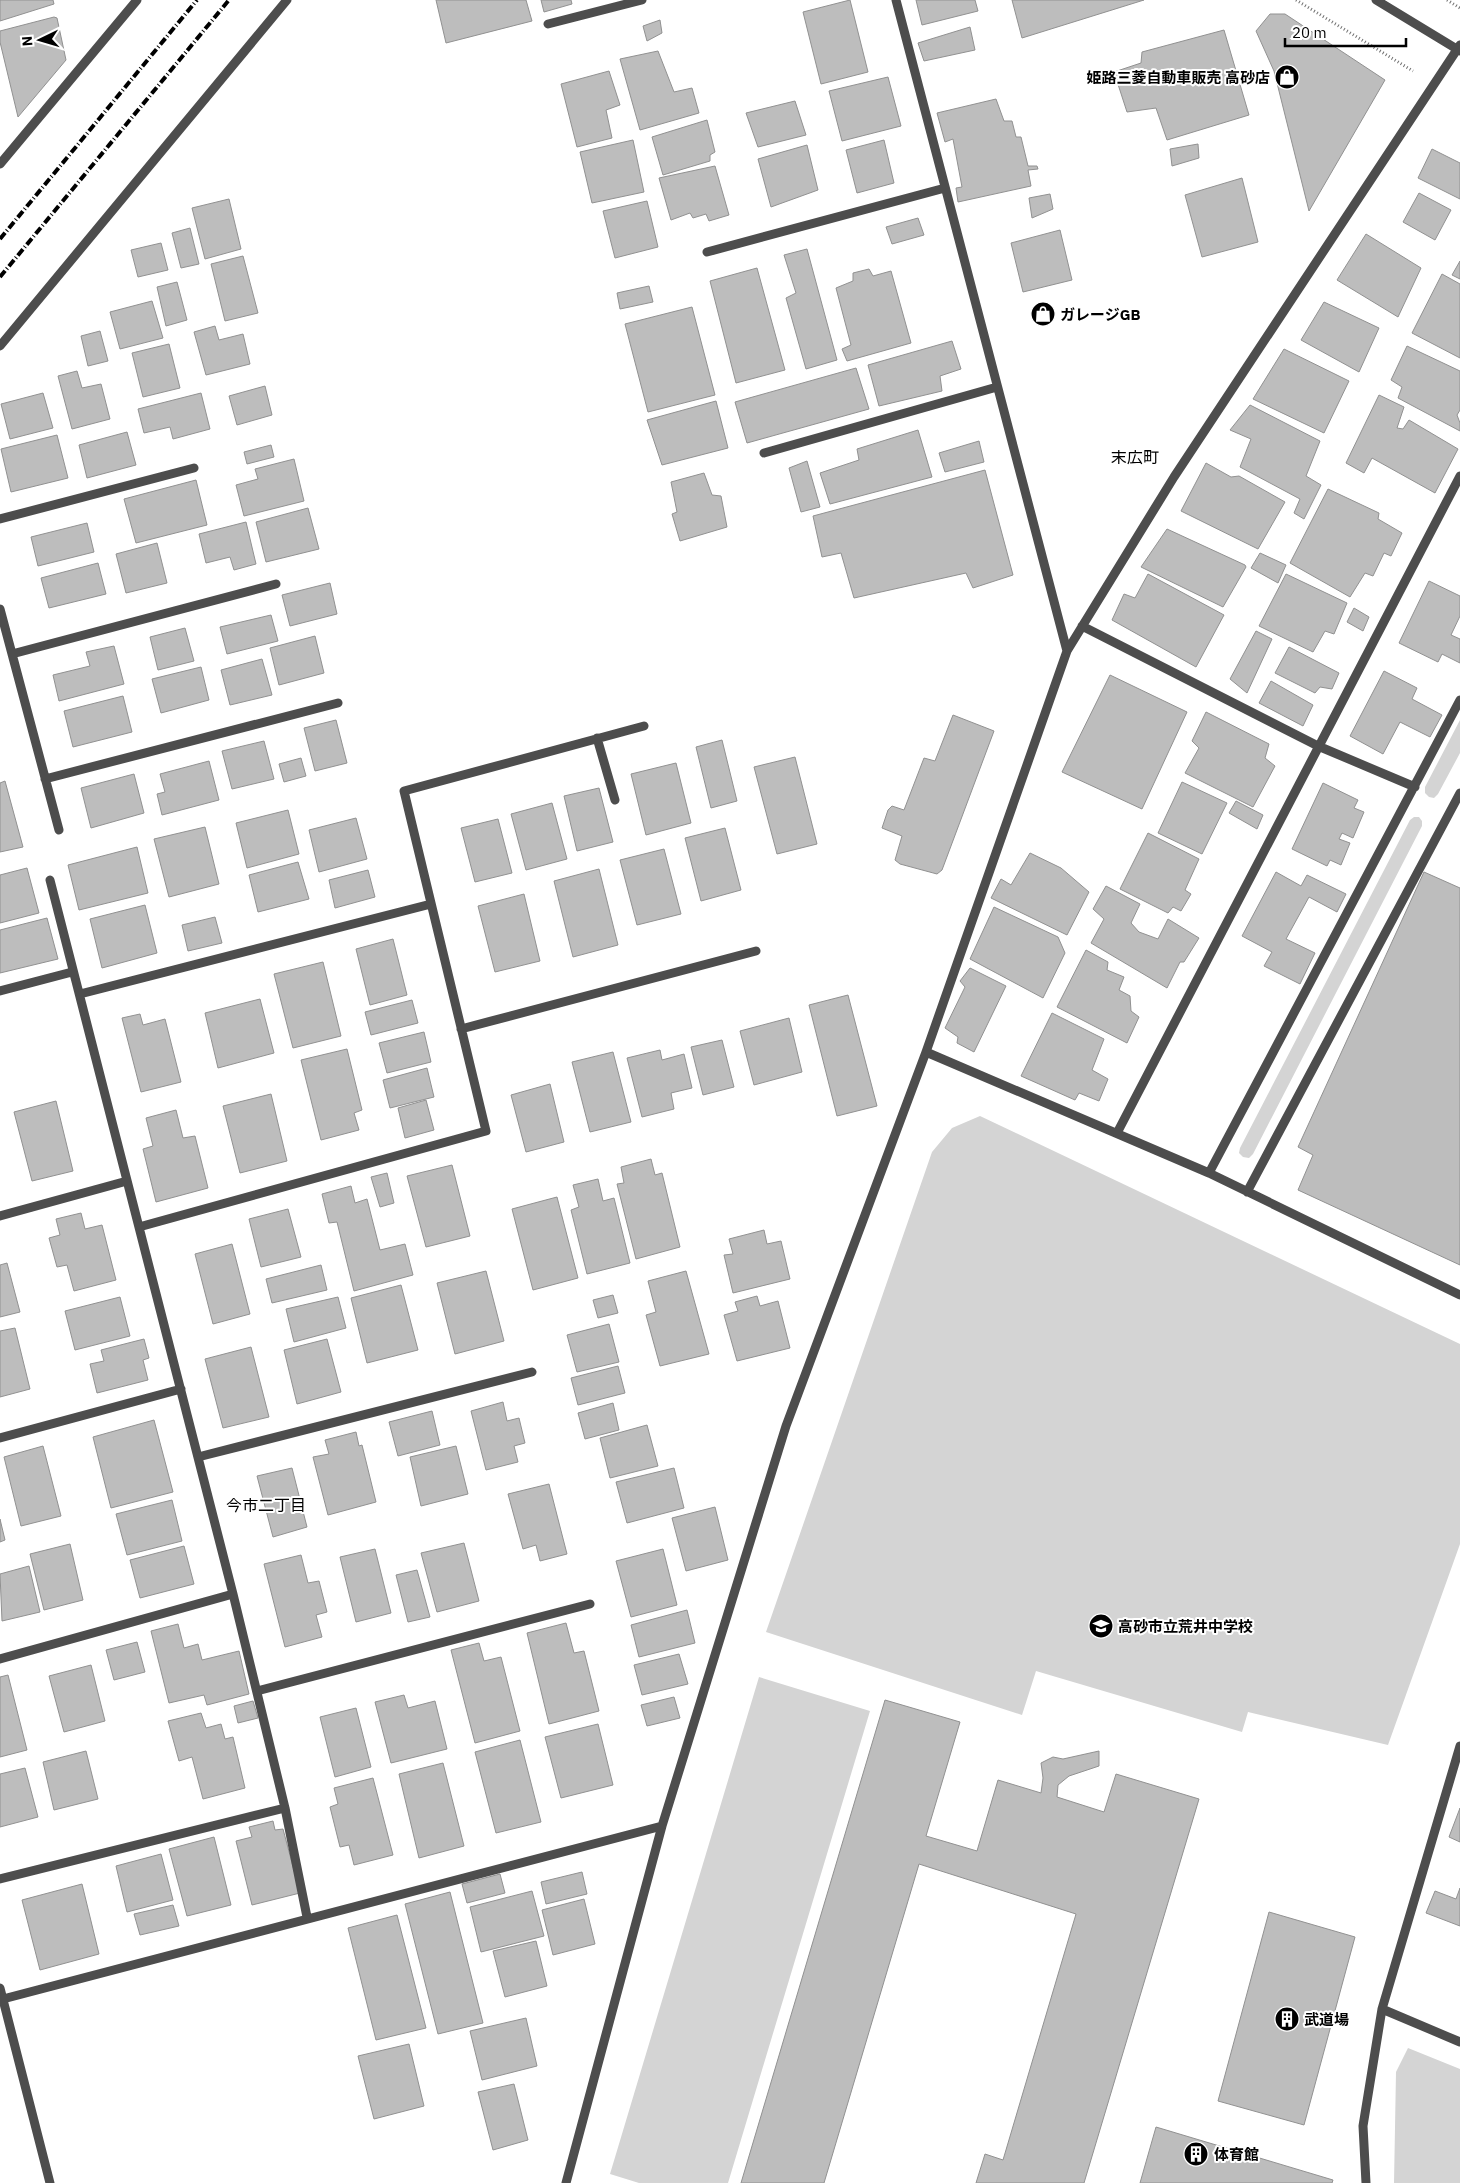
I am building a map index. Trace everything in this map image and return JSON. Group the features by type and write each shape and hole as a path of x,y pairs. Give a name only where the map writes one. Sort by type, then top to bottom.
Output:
{"street":[{"path":"0,164 137,0"},
{"path":"0,346 287,0"},
{"path":"548,24 642,0"},
{"path":"896,0 1067,651"},
{"path":"566,2183 662,1826 786,1426 926,1052 1067,651 1174,477 1459,48 1376,0"},
{"path":"706,252 945,188"},
{"path":"764,454 997,387"},
{"path":"0,519 194,468"},
{"path":"1117,1133 1460,476"},
{"path":"12,654 276,584"},
{"path":"0,609 59,830"},
{"path":"1082,626 1318,746 1416,787"},
{"path":"1209,1173 1416,787 1460,700"},
{"path":"45,778 338,703"},
{"path":"139,1227 486,1131 404,791 644,726"},
{"path":"597,738 615,800"},
{"path":"1247,1192 1460,793"},
{"path":"50,880 72,972 80,994 233,1594 285,1808 308,1917"},
{"path":"80,994 431,904"},
{"path":"461,1028 756,951"},
{"path":"0,991 72,972"},
{"path":"926,1052 1209,1173 1460,1295"},
{"path":"0,1216 127,1181"},
{"path":"198,1458 532,1372"},
{"path":"0,1438 181,1388"},
{"path":"0,1659 233,1594"},
{"path":"256,1691 590,1604"},
{"path":"1366,2183 1363,2126 1382,2009 1460,1746"},
{"path":"0,1879 285,1808"},
{"path":"3,1998 662,1826"},
{"path":"0,1988 3,1998 3,2010 50,2183"},
{"path":"1382,2009 1460,2042"}],"path":[{"path":"1296,0 1415,72"},
{"path":"1447,0 1460,8"}],"shaded area":[{"path":"1460,720 1460,753 1438,794 1434,798 1429,797 1425,793 1425,787"},
{"path":"1414,817 1419,817 1422,821 1422,826 1253,1154 1249,1158 1243,1157 1239,1153 1240,1148 1410,820"},
{"path":"980,1116 1460,1344 1460,1544 1388,1745 1248,1712 1242,1732 1036,1671 1022,1715 766,1632 932,1152 952,1128"},
{"path":"759,1677 870,1711 728,2183 639,2183 610,2174"},
{"path":"1408,2048 1460,2069 1460,2183 1394,2183 1396,2072"}],"building":[{"path":"0,0 53,0 54,4 0,21"},
{"path":"436,0 526,0 532,21 446,43"},
{"path":"541,0 571,0 572,4 544,12"},
{"path":"850,0 868,72 821,84 803,12"},
{"path":"916,0 975,0 978,11 922,25"},
{"path":"1012,0 1144,0 1022,38"},
{"path":"1270,14 1285,14 1385,80 1309,211 1274,71 1256,31"},
{"path":"54,17 57,18 66,60 18,117 0,42 0,31"},
{"path":"660,20 662,33 647,41 643,26"},
{"path":"970,27 975,50 924,61 918,43"},
{"path":"1224,30 1249,115 1167,140 1156,108 1127,112 1114,72 1141,63 1142,52"},
{"path":"658,51 674,92 692,88 699,113 640,130 620,59"},
{"path":"609,71 620,105 606,110 612,138 577,147 561,84"},
{"path":"888,77 901,126 842,141 829,91"},
{"path":"996,99 1004,121 1012,121 1016,137 1021,137 1028,166 1037,166 1038,169 1028,170 1031,186 958,202 956,188 962,187 953,139 945,142 937,113"},
{"path":"795,101 806,135 758,147 746,113"},
{"path":"707,120 715,152 710,155 710,161 663,175 652,137"},
{"path":"633,140 644,192 592,203 580,152"},
{"path":"884,140 894,183 857,193 846,150"},
{"path":"1198,144 1199,158 1172,166 1170,149"},
{"path":"807,145 818,190 771,207 758,159"},
{"path":"1432,149 1460,163 1460,199 1418,178"},
{"path":"715,166 729,215 709,221 706,214 693,218 690,213 671,220 659,178"},
{"path":"1242,178 1258,242 1202,257 1185,195"},
{"path":"1419,193 1451,210 1435,240 1403,222"},
{"path":"1050,194 1053,209 1032,218 1029,198"},
{"path":"229,199 241,249 205,259 192,208"},
{"path":"647,201 658,247 615,258 603,211"},
{"path":"918,218 924,235 892,244 886,227"},
{"path":"190,228 199,264 181,268 172,233"},
{"path":"1060,230 1072,280 1023,292 1011,243"},
{"path":"1366,234 1421,268 1398,317 1337,280"},
{"path":"161,243 168,270 138,277 131,250"},
{"path":"807,249 837,360 806,369 786,298 796,293 784,255"},
{"path":"243,256 258,313 225,321 211,264"},
{"path":"1460,261 1460,279 1452,275"},
{"path":"757,268 785,370 736,383 710,281"},
{"path":"869,269 873,276 891,271 911,343 847,361 842,349 851,345 836,288 853,281 853,273"},
{"path":"1442,274 1460,284 1460,358 1412,333"},
{"path":"177,282 187,320 166,326 157,287"},
{"path":"649,286 653,302 620,309 617,293"},
{"path":"152,301 163,338 120,349 110,312"},
{"path":"1324,302 1379,328 1359,372 1301,340"},
{"path":"692,307 715,395 648,412 625,324"},
{"path":"215,326 219,340 243,334 250,364 206,375 194,332"},
{"path":"100,331 108,361 88,366 81,336"},
{"path":"952,341 961,369 940,376 942,391 879,406 868,365"},
{"path":"169,344 180,388 143,397 132,353"},
{"path":"1407,346 1460,371 1460,410 1457,415 1460,431 1398,398 1402,387 1391,380"},
{"path":"1284,349 1349,381 1324,433 1253,399"},
{"path":"856,368 869,409 747,443 735,402"},
{"path":"77,371 82,388 101,384 110,419 72,429 58,376"},
{"path":"265,386 272,415 237,425 229,396"},
{"path":"43,393 53,428 10,439 1,404"},
{"path":"201,393 210,429 173,439 170,427 144,433 138,409"},
{"path":"1379,395 1404,407 1397,428 1403,429 1409,420 1458,449 1435,493 1372,458 1364,473 1346,463"},
{"path":"716,401 728,448 662,465 647,420"},
{"path":"1250,405 1320,441 1306,476 1321,485 1304,519 1294,513 1300,499 1240,467 1251,439 1230,430"},
{"path":"918,430 932,477 830,504 820,473 859,460 857,449"},
{"path":"127,432 136,465 87,478 79,445"},
{"path":"57,435 68,478 11,492 1,449"},
{"path":"979,441 984,462 945,472 939,453"},
{"path":"271,445 274,457 247,464 244,452"},
{"path":"294,459 304,501 244,516 236,485 258,479 255,469"},
{"path":"807,461 820,507 801,512 789,468"},
{"path":"1206,463 1231,477 1239,476 1285,502 1258,549 1181,511"},
{"path":"985,470 1013,575 973,588 966,573 854,598 841,553 822,557 813,516"},
{"path":"704,473 712,495 721,496 727,527 680,541 672,514 677,512 671,482"},
{"path":"196,480 207,525 136,543 124,499"},
{"path":"1328,489 1379,513 1378,519 1402,533 1391,556 1384,553 1373,576 1365,573 1350,597 1290,563"},
{"path":"308,508 319,549 266,562 256,522"},
{"path":"246,522 256,564 234,570 230,557 206,563 199,534"},
{"path":"87,523 94,552 38,566 31,537"},
{"path":"1167,529 1245,565 1246,567 1223,607 1141,567"},
{"path":"157,543 167,583 126,593 116,554"},
{"path":"1260,553 1286,565 1278,583 1251,568"},
{"path":"98,563 106,594 49,608 41,578"},
{"path":"1148,574 1224,615 1196,667 1112,620 1124,594 1135,598"},
{"path":"1286,574 1347,603 1334,634 1325,631 1313,652 1259,626"},
{"path":"1429,581 1460,596 1460,616 1451,635 1460,639 1460,663 1442,654 1438,662 1399,643"},
{"path":"330,583 337,614 290,626 282,595"},
{"path":"1354,608 1369,617 1363,631 1347,622"},
{"path":"271,615 278,641 227,654 220,627"},
{"path":"185,628 194,661 158,670 150,637"},
{"path":"1256,631 1272,639 1247,693 1230,679"},
{"path":"315,636 324,673 279,685 270,648"},
{"path":"114,646 124,684 59,701 53,675 90,666 86,652"},
{"path":"1289,647 1339,673 1332,689 1320,687 1315,693 1275,673"},
{"path":"262,659 272,695 230,705 221,670"},
{"path":"201,667 209,700 161,713 152,679"},
{"path":"1384,671 1417,688 1412,699 1442,715 1430,737 1400,722 1383,754 1350,736"},
{"path":"1110,675 1187,712 1142,809 1062,772"},
{"path":"1271,681 1313,705 1303,726 1259,703"},
{"path":"123,696 132,732 73,747 64,711"},
{"path":"1206,712 1269,744 1265,758 1275,766 1253,807 1185,773 1199,748 1192,741"},
{"path":"953,715 994,731 942,870 937,874 900,864 895,860 902,836 882,828 888,810 892,806 904,810 924,758 935,761"},
{"path":"336,720 347,763 315,771 304,728"},
{"path":"722,740 737,801 711,808 696,747"},
{"path":"264,741 274,779 232,789 222,751"},
{"path":"795,757 817,844 777,854 754,767"},
{"path":"301,758 306,776 284,782 279,764"},
{"path":"209,761 219,800 162,815 157,794 165,792 160,774"},
{"path":"676,763 691,823 646,835 631,774"},
{"path":"134,774 144,813 91,828 81,788"},
{"path":"5,781 23,847 0,852 0,783"},
{"path":"1182,782 1227,803 1202,854 1158,833"},
{"path":"1323,783 1358,800 1354,808 1364,812 1353,838 1342,833 1339,839 1350,843 1341,865 1330,860 1327,866 1292,849"},
{"path":"599,788 613,842 577,851 564,796"},
{"path":"1236,801 1263,815 1257,829 1229,813"},
{"path":"552,803 567,859 526,870 511,814"},
{"path":"288,810 299,854 247,868 236,823"},
{"path":"356,818 367,859 319,872 309,830"},
{"path":"498,819 512,873 475,882 461,828"},
{"path":"205,827 219,884 169,897 154,839"},
{"path":"725,828 741,890 701,901 685,838"},
{"path":"1148,833 1199,859 1185,890 1191,894 1181,911 1173,907 1168,913 1120,889"},
{"path":"137,847 148,893 79,910 68,865"},
{"path":"664,849 681,914 637,925 620,860"},
{"path":"1030,853 1061,868 1089,892 1067,935 991,898 1001,879 1011,885"},
{"path":"298,862 309,899 258,912 249,875"},
{"path":"27,868 39,913 0,923 0,875"},
{"path":"599,869 618,945 573,957 554,881"},
{"path":"368,870 375,897 335,908 329,880"},
{"path":"1276,872 1301,886 1307,875 1346,894 1337,912 1309,897 1286,939 1315,953 1300,984 1264,966 1272,952 1242,936"},
{"path":"1424,872 1460,888 1460,1265 1298,1190 1313,1155 1298,1147"},
{"path":"1106,886 1140,904 1131,923 1139,932 1158,939 1168,919 1199,938 1184,962 1180,962 1167,988 1091,943 1104,919 1093,909"},
{"path":"524,894 540,961 495,972 478,906"},
{"path":"145,905 157,953 102,968 90,919"},
{"path":"994,907 1058,937 1065,953 1043,998 970,959"},
{"path":"215,917 222,943 188,951 182,925"},
{"path":"47,918 58,959 0,973 0,930"},
{"path":"393,939 407,995 370,1005 356,949"},
{"path":"1086,950 1108,962 1107,970 1124,977 1119,990 1130,996 1131,1011 1139,1017 1127,1043 1057,1007"},
{"path":"323,962 341,1036 293,1048 274,974"},
{"path":"970,968 1006,986 974,1052 957,1043 958,1037 945,1028 965,987 960,981"},
{"path":"848,995 877,1106 837,1116 809,1005"},
{"path":"260,999 274,1053 218,1068 205,1013"},
{"path":"412,1000 418,1023 371,1035 365,1012"},
{"path":"1052,1013 1104,1039 1092,1070 1108,1079 1099,1101 1079,1093 1075,1100 1021,1076"},
{"path":"140,1014 143,1025 165,1019 181,1082 141,1092 122,1018"},
{"path":"789,1018 802,1072 754,1085 740,1031"},
{"path":"424,1032 431,1062 387,1073 379,1043"},
{"path":"722,1040 734,1087 703,1095 691,1047"},
{"path":"347,1049 362,1110 354,1113 359,1130 321,1140 301,1060"},
{"path":"660,1050 662,1060 684,1054 692,1088 671,1093 674,1109 642,1117 627,1058"},
{"path":"613,1052 631,1122 590,1132 572,1062"},
{"path":"427,1068 434,1097 390,1108 383,1080"},
{"path":"550,1084 564,1142 526,1152 511,1095"},
{"path":"271,1094 287,1161 240,1173 223,1106"},
{"path":"426,1100 434,1130 405,1138 398,1108"},
{"path":"56,1101 73,1171 32,1181 14,1112"},
{"path":"176,1110 183,1138 195,1136 208,1188 156,1202 143,1149 153,1146 146,1118"},
{"path":"651,1159 655,1175 662,1173 680,1247 636,1259 617,1184 624,1183 621,1167"},
{"path":"452,1165 470,1236 426,1247 407,1176"},
{"path":"387,1173 394,1203 380,1207 371,1177"},
{"path":"598,1179 603,1201 614,1198 630,1263 587,1274 571,1210 579,1207 573,1185"},
{"path":"351,1186 355,1203 367,1199 380,1250 405,1244 413,1275 354,1291 337,1222 329,1223 322,1194"},
{"path":"557,1197 578,1278 533,1290 512,1209"},
{"path":"288,1209 301,1257 261,1267 249,1219"},
{"path":"81,1213 85,1229 102,1225 116,1280 74,1291 67,1265 57,1267 49,1238 60,1235 56,1219"},
{"path":"764,1230 767,1244 781,1241 790,1279 733,1293 724,1255 733,1254 729,1239"},
{"path":"232,1244 250,1314 213,1324 195,1254"},
{"path":"7,1263 20,1312 0,1317 0,1265"},
{"path":"321,1265 327,1290 272,1303 266,1279"},
{"path":"486,1271 504,1341 455,1354 437,1283"},
{"path":"686,1271 709,1354 660,1366 646,1315 656,1312 648,1281"},
{"path":"401,1285 418,1350 367,1363 351,1298"},
{"path":"613,1295 618,1313 598,1318 593,1300"},
{"path":"757,1296 760,1306 778,1301 790,1348 737,1361 724,1315 738,1311 735,1302"},
{"path":"120,1297 130,1336 75,1350 65,1311"},
{"path":"338,1297 346,1328 294,1342 286,1309"},
{"path":"609,1324 619,1362 577,1372 567,1335"},
{"path":"15,1328 30,1389 0,1397 0,1331"},
{"path":"144,1339 149,1358 143,1360 148,1380 97,1393 90,1364 104,1361 101,1350"},
{"path":"327,1339 341,1392 297,1404 284,1350"},
{"path":"251,1347 269,1417 223,1428 205,1359"},
{"path":"618,1366 625,1393 578,1405 571,1378"},
{"path":"503,1402 507,1421 519,1418 525,1443 514,1446 518,1462 486,1470 471,1411"},
{"path":"613,1403 619,1430 585,1439 578,1413"},
{"path":"432,1411 440,1445 398,1456 389,1422"},
{"path":"154,1420 173,1492 111,1508 93,1437"},
{"path":"647,1425 658,1466 610,1478 600,1438"},
{"path":"356,1432 359,1446 362,1445 376,1502 328,1515 313,1457 329,1454 325,1440"},
{"path":"43,1446 61,1516 21,1526 4,1457"},
{"path":"456,1446 468,1494 421,1506 410,1457"},
{"path":"292,1468 307,1527 273,1537 257,1476"},
{"path":"674,1468 684,1508 627,1523 616,1482"},
{"path":"549,1484 567,1554 540,1561 536,1545 523,1549 508,1494"},
{"path":"172,1500 182,1541 127,1555 116,1514"},
{"path":"715,1507 728,1560 686,1571 672,1518"},
{"path":"0,1519 5,1540 0,1542"},
{"path":"464,1543 479,1601 437,1612 421,1553"},
{"path":"70,1544 83,1600 44,1610 30,1554"},
{"path":"184,1546 194,1584 140,1598 130,1560"},
{"path":"375,1549 391,1613 356,1622 340,1557"},
{"path":"663,1549 677,1605 631,1617 616,1561"},
{"path":"301,1555 308,1583 319,1581 327,1612 316,1615 322,1637 285,1647 264,1564"},
{"path":"29,1566 40,1612 2,1621 0,1574"},
{"path":"417,1570 430,1617 408,1622 396,1575"},
{"path":"687,1610 695,1643 639,1657 631,1625"},
{"path":"566,1623 574,1653 584,1651 599,1711 549,1724 527,1633"},
{"path":"178,1624 184,1648 198,1644 202,1660 239,1651 249,1694 207,1705 204,1695 169,1703 151,1631"},
{"path":"137,1642 145,1672 114,1680 106,1650"},
{"path":"479,1643 484,1661 501,1657 520,1731 475,1743 451,1650"},
{"path":"679,1654 688,1684 642,1695 634,1665"},
{"path":"91,1665 105,1721 64,1732 49,1676"},
{"path":"8,1675 27,1750 0,1757 0,1677"},
{"path":"404,1695 408,1708 435,1701 447,1749 391,1763 375,1702"},
{"path":"674,1697 680,1718 647,1726 641,1705"},
{"path":"885,1700 960,1722 926,1836 977,1851 998,1780 1041,1793 1043,1778 1041,1763 1053,1757 1063,1759 1099,1751 1099,1766 1069,1776 1058,1785 1057,1797 1104,1812 1116,1774 1199,1799 1084,2183 976,2183 985,2154 1003,2160 1076,1914 919,1864 824,2183 741,2183"},
{"path":"253,1701 258,1718 238,1723 234,1706"},
{"path":"356,1708 371,1767 335,1777 320,1717"},
{"path":"201,1713 206,1728 221,1724 225,1739 233,1737 245,1788 203,1799 192,1757 179,1761 168,1721"},
{"path":"598,1724 613,1785 561,1798 545,1737"},
{"path":"520,1740 541,1822 496,1833 475,1752"},
{"path":"86,1751 98,1799 54,1810 43,1762"},
{"path":"443,1763 464,1846 419,1858 399,1774"},
{"path":"25,1768 38,1817 0,1827 0,1774"},
{"path":"373,1778 393,1855 354,1865 349,1845 340,1847 330,1807 338,1804 334,1788"},
{"path":"1460,1808 1460,1842 1449,1837"},
{"path":"273,1821 275,1830 283,1829 300,1893 252,1905 236,1841 252,1837 249,1827"},
{"path":"214,1837 231,1905 187,1916 169,1849"},
{"path":"161,1854 173,1900 127,1912 116,1866"},
{"path":"582,1872 587,1894 546,1904 541,1882"},
{"path":"500,1874 505,1893 467,1903 462,1884"},
{"path":"82,1884 99,1954 40,1970 22,1900"},
{"path":"1460,1888 1460,1926 1426,1913 1435,1891 1456,1899"},
{"path":"532,1891 544,1936 481,1952 470,1907"},
{"path":"450,1892 483,2023 438,2034 405,1904"},
{"path":"584,1899 595,1944 553,1955 542,1910"},
{"path":"173,1905 179,1926 140,1935 134,1914"},
{"name":"武道場","path":"1269,1912 1355,1937 1304,2125 1218,2101"},
{"path":"397,1915 426,2028 376,2040 348,1928"},
{"path":"536,1941 547,1986 505,1997 493,1951"},
{"path":"526,2018 537,2066 482,2080 470,2031"},
{"path":"409,2044 424,2106 374,2119 358,2056"},
{"path":"514,2084 528,2140 493,2150 478,2092"},
{"name":"体育館","path":"1156,2127 1333,2180 1332,2183 1140,2183"}],"railway":[{"path":"0,239 197,0"},
{"path":"0,277 229,0"}],"place":[{"name":"姫路三菱自動車販売 高砂店","path":"1287,77"},
{"name":"ガレージGB","path":"1043,314"},
{"name":"高砂市立荒井中学校","path":"1101,1626"},
{"name":"武道場","path":"1287,2019"},
{"name":"体育館","path":"1196,2154"}],"district":[{"name":"末広町","path":"1135,457"},
{"name":"今市二丁目","path":"266,1505"}]}
